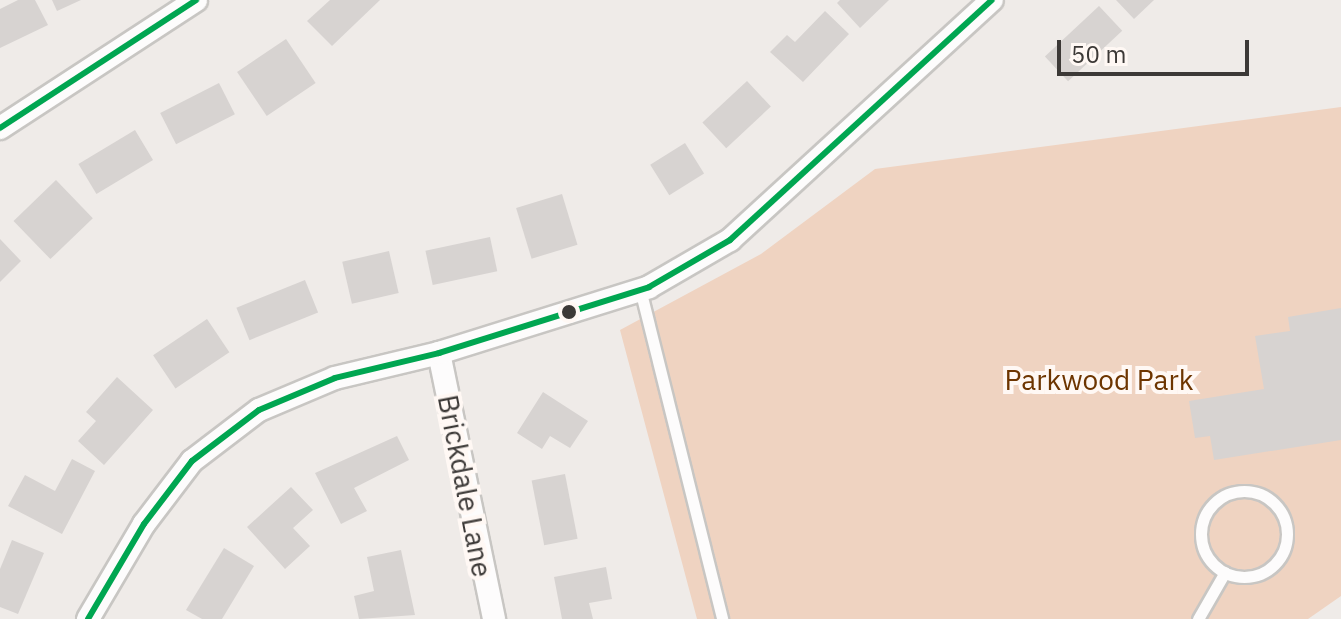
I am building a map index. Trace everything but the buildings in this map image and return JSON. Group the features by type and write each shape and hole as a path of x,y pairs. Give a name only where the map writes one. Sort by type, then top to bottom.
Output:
{"street":[{"path":"0,128 196,0"},
{"path":"88,619 144,524 192,461 272,405 335,378 439,353 640,289 730,240 992,0"},
{"name":"Brickdale Lane","path":"439,353 494,619"}],"lane":[{"path":"640,289 722,619"},
{"path":"1241,491 1267,497 1285,520 1285,548 1278,561 1253,576 1225,572 1206,553 1202,526 1207,513 1227,494 1241,491"},
{"path":"1198,619 1225,572"}],"green space":[{"name":"Parkwood Park","path":"1341,107 1341,596 1308,619 697,619 620,330 761,254 875,169"}],"transit line":[{"path":"0,128 196,0"},
{"path":"88,619 144,524 192,461 259,410 335,378 439,353 649,287 730,240 992,0"}]}
